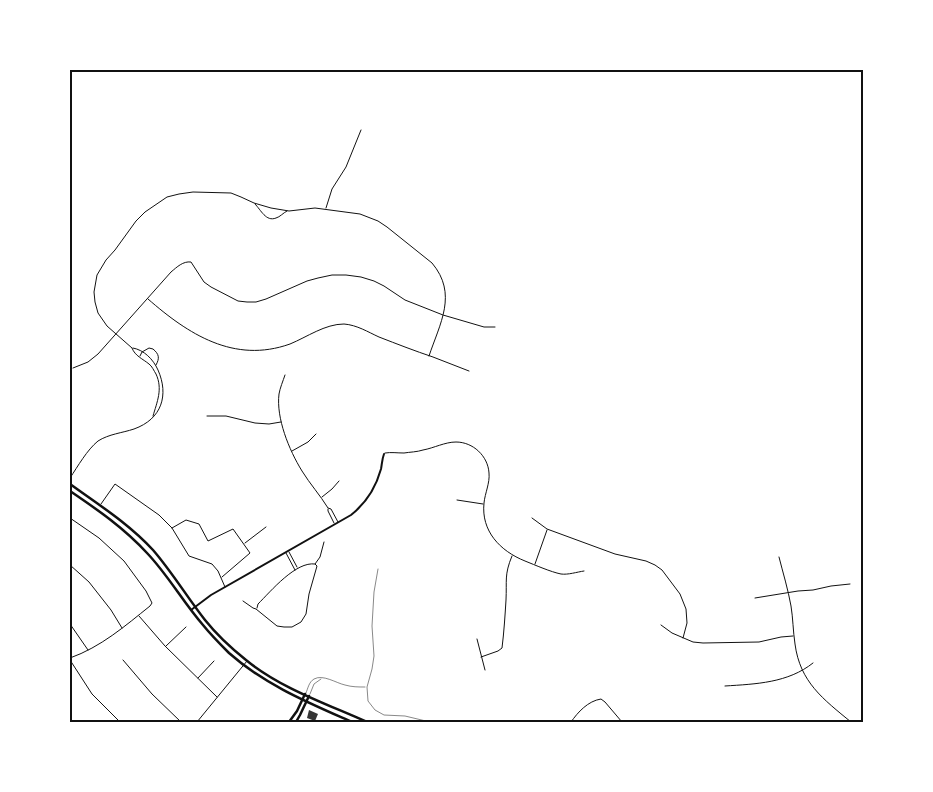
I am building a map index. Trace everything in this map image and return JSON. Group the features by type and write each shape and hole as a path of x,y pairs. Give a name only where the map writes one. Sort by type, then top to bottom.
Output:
{"main road":[{"path":"70,484 125,523 140,537 162,561 207,622 247,661 305,694 367,722"},
{"path":"70,491 126,532 148,554 190,610 215,639 244,665 269,682 302,700 352,722"},
{"path":"290,722 305,694"},
{"path":"296,722 309,696"}],"street":[{"path":"326,209 332,190 346,167 361,130"},
{"path":"153,416 159,396 158,378 149,364 107,326 98,313 94,292 100,268 136,221 144,212 167,197 178,194 193,192 231,193 271,208 288,211 315,208 326,209 360,214 378,221 432,263 440,274 445,289 446,307 428,356"},
{"path":"254,203 262,214 270,219 288,211"},
{"path":"73,368 88,362 98,354 172,272 187,261 191,262 204,282 238,301 256,302 318,278 346,275 374,281 406,300 443,315 484,327 495,327"},
{"path":"148,299 179,324 208,340 231,348 255,350 271,348 344,324 354,326 469,371"},
{"path":"70,478 91,448 98,442 106,437 137,428 144,424 153,416 161,404 162,379 156,365 148,355 136,348 132,348"},
{"path":"140,357 142,352 149,348 153,349 158,354 156,365"},
{"path":"285,376 279,393 281,422 291,452 300,469 328,508 335,525"},
{"path":"207,416 226,416 255,423 269,424 281,422"},
{"path":"291,452 308,442 316,434"},
{"path":"190,610 351,515 366,500 376,481 384,454 387,452 422,450 457,442 472,446 484,456 488,464 489,480 484,504 485,520 492,536 503,549 512,556 562,574 584,571"},
{"path":"321,497 332,489 339,480"},
{"path":"100,505 115,484 159,515 172,528 189,556 212,564 216,568 225,588"},
{"path":"457,500 484,504"},
{"path":"328,508 331,509 339,523"},
{"path":"70,518 99,538 124,561 146,591 152,603 122,628 88,651 70,659 92,694 120,722"},
{"path":"532,518 548,529 615,554 646,561 662,570 680,594 686,609 687,623 683,638"},
{"path":"172,528 186,520 199,524 208,541 233,529 250,553 221,578"},
{"path":"244,544 266,527"},
{"path":"535,565 548,529"},
{"path":"243,601 278,626 292,627 301,622 306,614 309,594 317,566 315,564 320,557 324,542"},
{"path":"287,553 298,568"},
{"path":"287,553 295,570"},
{"path":"481,657 498,652 502,648 507,592 506,572 512,556"},
{"path":"779,557 791,608 797,657 802,670 817,694 851,722"},
{"path":"256,609 258,604 295,570 309,563 315,564"},
{"path":"70,566 89,582 122,628"},
{"path":"755,598 850,584"},
{"path":"139,615 165,646 217,697"},
{"path":"70,624 88,651"},
{"path":"661,625 683,638 703,643 759,642 794,636"},
{"path":"165,646 186,627"},
{"path":"477,639 485,670"},
{"path":"123,660 152,694 182,722"},
{"path":"197,678 214,661"},
{"path":"197,722 247,661"},
{"path":"725,686 771,682 795,674 813,663"},
{"path":"571,722 578,712 596,700 601,699 622,722"}],"lane":[{"path":"97,509 100,505"},
{"path":"378,569 374,592 372,626 374,656 367,687 368,701 379,713 405,716 430,722"},
{"path":"305,694 313,680 318,678 346,686 367,687"},
{"path":"309,696 314,684 323,678"}],"building":[{"path":"309,710 318,714 315,721 307,718"}]}
